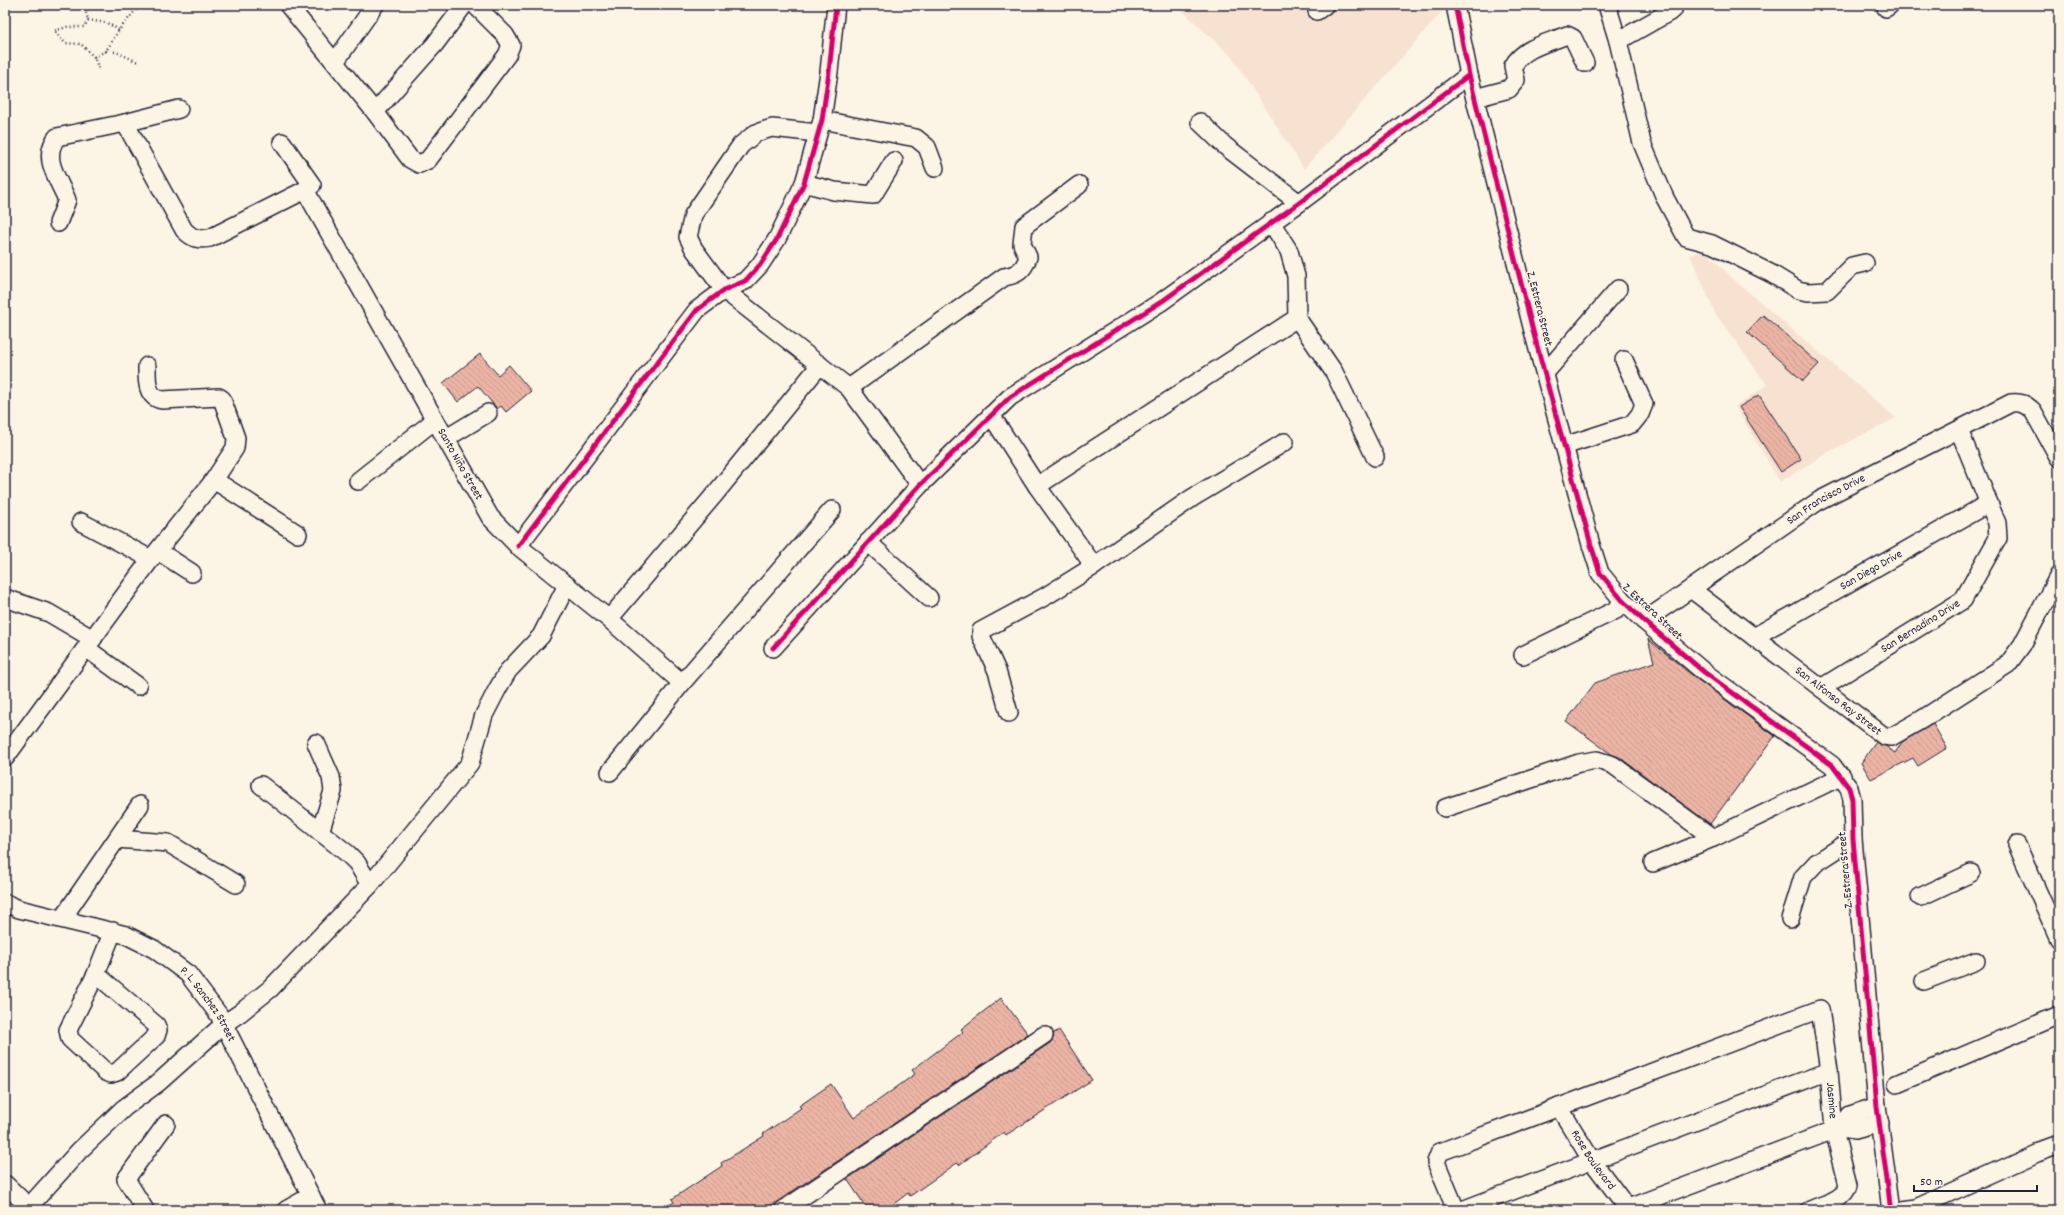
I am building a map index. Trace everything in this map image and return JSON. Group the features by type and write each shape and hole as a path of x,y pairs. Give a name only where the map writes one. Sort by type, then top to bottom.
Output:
{"street":[{"path":"288,5 335,62 410,160 419,164 428,160 507,55 511,45 505,35 475,5"},
{"path":"335,62 375,5"},
{"path":"374,112 435,44 464,5"},
{"path":"518,546 697,310 724,290 744,281 760,265 777,239 804,183 820,126 829,72 836,5"},
{"name":"Z. Estrera Street","path":"1455,5 1469,75 1545,373 1590,545 1600,573 1623,601 1644,621 1704,672 1832,765 1850,788 1852,799 1853,840 1877,1106 1891,1210"},
{"path":"1607,5 1618,41 1642,143 1665,198 1686,237 1712,244 1772,274 1798,290 1808,292 1827,291 1852,266 1865,262"},
{"path":"1618,41 1673,10"},
{"path":"1475,98 1509,89 1516,80 1513,66 1520,56 1526,51 1567,36 1573,38 1585,63"},
{"path":"773,648 920,484 1010,397 1161,302 1299,203 1469,75"},
{"path":"58,223 67,200 48,157 50,145 57,137 125,123 179,109"},
{"path":"1200,122 1236,155 1299,203"},
{"path":"125,123 184,230 191,237 200,240 210,238 305,190 312,185 282,142"},
{"path":"920,484 849,388 724,290 694,249 688,237 693,214 742,145 756,133 772,128 820,126 916,138 927,147 935,168"},
{"path":"804,183 834,191 873,195 894,161"},
{"path":"849,388 1004,277 1015,275 1024,268 1028,257 1022,244 1024,226 1079,185"},
{"name":"Santo Niño Street","path":"305,190 490,517 518,546 609,619 682,683"},
{"path":"1271,222 1289,251 1296,276 1297,318 1334,372 1375,458"},
{"path":"1545,373 1618,289"},
{"path":"1037,486 1297,318"},
{"path":"1564,446 1632,424 1640,414 1644,404 1624,360"},
{"path":"609,619 715,494 820,365"},
{"path":"5,758 155,555 214,480 236,444 233,426 222,399 219,397 156,399 150,391 147,366"},
{"name":"San Francisco Drive","path":"1644,621 1820,500 2011,403 2020,402 2027,405 2038,418 2059,458"},
{"path":"446,439 488,413"},
{"path":"991,415 1037,486 1094,566"},
{"path":"358,481 435,420"},
{"name":"San Bernadino Drive","path":"1821,688 1963,600 1998,538 1997,523 1959,430"},
{"path":"1009,713 997,671 981,636 981,631 1094,566 1192,498 1285,442"},
{"path":"214,480 298,534"},
{"name":"San Diego Drive","path":"1754,637 1989,503"},
{"path":"610,772 682,683 832,510"},
{"path":"81,522 192,573"},
{"path":"868,542 929,598"},
{"name":"San Alfonso Ray Street","path":"1691,588 1884,736 1891,737 2008,664 2015,657 2059,575"},
{"path":"5,1184 27,1209 79,1151 124,1108 158,1083 224,1024 270,989 370,885 470,763 484,715 498,688 508,671 541,636 567,585"},
{"path":"5,598 49,613 89,643 138,686"},
{"path":"1523,655 1616,610 1623,601"},
{"path":"316,743 331,777 333,791 320,832"},
{"path":"1445,808 1579,763 1597,760 1613,765 1713,838"},
{"path":"1654,863 1713,838 1842,776"},
{"path":"261,785 354,858 370,885"},
{"path":"62,919 140,805"},
{"path":"117,839 168,843 236,884"},
{"path":"1790,919 1803,877 1816,863 1853,840"},
{"path":"2017,845 2059,939"},
{"path":"1920,897 1971,873"},
{"name":"P. L. Sanchez Street","path":"5,903 18,909 113,931 140,940 172,960 188,974 202,990 224,1024 315,1203"},
{"path":"96,974 156,1025 158,1030 156,1036 117,1072 112,1074 106,1072 70,1039 68,1030 96,974 113,931"},
{"path":"1924,981 1976,960"},
{"name":"Jasmine","path":"1559,1107 1820,1009 1837,1129 1848,1185 1847,1192 1841,1197 1810,1210"},
{"path":"1897,1084 2059,1015"},
{"path":"784,1210 1044,1034"},
{"path":"1462,1210 1829,1071"},
{"path":"1837,1129 1850,1115 1877,1106"},
{"path":"1456,1210 1436,1162 1440,1152 1559,1107"},
{"name":"Rose Boulevard","path":"1559,1107 1592,1161 1627,1210"},
{"path":"1627,1210 1837,1129 1855,1130 1880,1123"},
{"path":"145,1210 126,1179 166,1124"},
{"path":"1902,1210 1916,1208 2036,1153 2059,1145"},
{"path":"286,1210 315,1203"}],"path":[{"path":"84,5 88,20 84,26 67,27 54,31 65,42 81,44 94,57 99,69"},
{"path":"94,57 106,51 119,30 140,5"},
{"path":"88,20 107,23 119,30"},
{"path":"106,51 116,52 138,62"}],"shaded area":[{"path":"1176,5 1447,6 1304,169 1232,57"},
{"path":"1705,250 1731,277 1896,418 1829,452 1780,482 1735,406 1767,385 1715,313 1690,255"}],"building":[{"path":"1763,315 1819,364 1803,381 1747,332"},
{"path":"480,354 498,375 509,365 531,391 506,412 501,406 497,409 478,386 458,402 443,383"},
{"path":"1759,395 1801,459 1781,472 1739,407"},
{"path":"1648,639 1698,680 1775,736 1710,824 1619,757 1611,754 1566,721 1595,683 1654,662"},
{"path":"1933,724 1947,748 1918,766 1913,758 1871,779 1861,763 1876,742 1895,753 1902,742"},
{"path":"1001,998 1028,1034 778,1201 763,1210 662,1210 674,1202 672,1199 722,1166 721,1163 764,1136 763,1134 801,1108 799,1106 831,1084 854,1118 915,1074 912,1070 963,1032 961,1029"},
{"path":"1059,1030 1092,1080 1006,1135 1004,1132 959,1165 957,1163 910,1196 908,1193 886,1210 868,1210 847,1179 1050,1043 1053,1039 1054,1033"}],"cycle path":[{"path":"518,546 697,310 724,290 745,281 760,265 777,239 804,183 822,120 836,5"},
{"path":"1455,5 1469,75 1533,331 1591,545 1600,573 1623,601 1644,621 1704,672 1832,765 1849,788 1852,799 1853,839 1877,1106 1891,1210"},
{"path":"773,648 920,485 1010,397 1161,302 1299,203 1469,75"}]}
